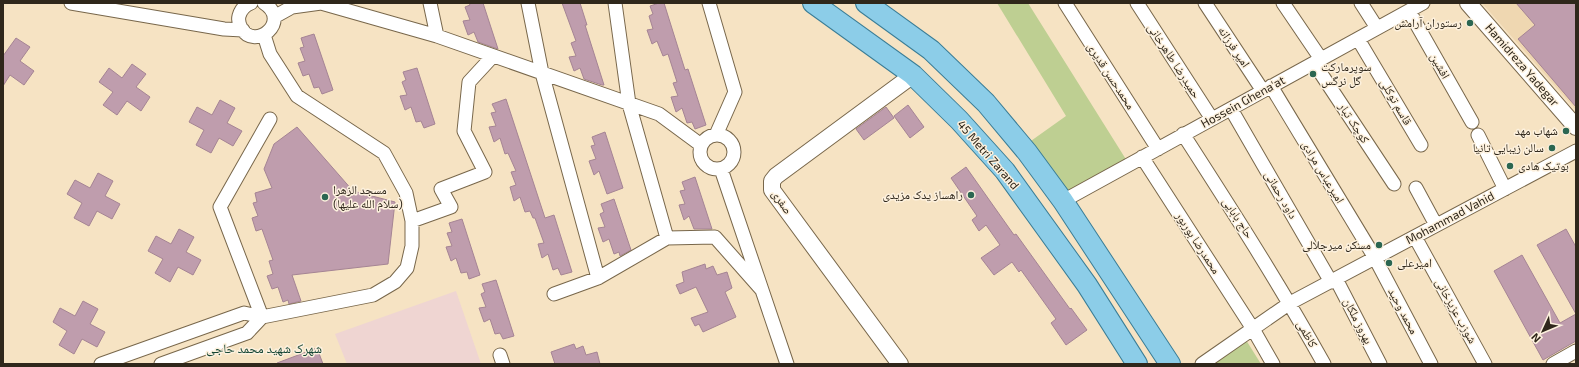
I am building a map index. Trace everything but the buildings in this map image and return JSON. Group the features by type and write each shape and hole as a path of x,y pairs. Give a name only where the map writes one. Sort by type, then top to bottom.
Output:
{"main road":[{"name":"45 Metri Zarand","path":"813,3 913,75 959,120 1006,170 1087,285 1137,364"},
{"path":"866,3 931,50 986,103 1063,201 1170,364"}],"street":[{"path":"71,3 224,29 243,30 252,36 264,35 272,28 274,17 272,10 264,3"},
{"path":"243,30 239,20 239,14 246,4 251,3"},
{"path":"430,3 437,36"},
{"path":"528,3 542,73 598,278"},
{"path":"615,3 629,104 668,238"},
{"path":"709,3 735,92 716,135"},
{"name":"محمدحسن قدیری","path":"1065,3 1158,149"},
{"name":"حمیدرضا طاهرخانی","path":"1137,3 1212,119"},
{"name":"امیر فرزانه","path":"1205,3 1267,89"},
{"name":"کوچک تبار","path":"1283,3 1394,184"},
{"path":"1361,3 1377,28"},
{"name":"Hossein Ghena'at","path":"1063,201 1423,3"},
{"name":"Hamidreza Yadegar","path":"1468,3 1576,127"},
{"path":"274,17 292,7 321,4 437,36 659,114 701,145"},
{"name":"افشین","path":"1409,11 1472,122"},
{"path":"101,364 244,313 262,317 373,295 395,282 407,268 412,246 412,221 406,193 384,153 297,96 270,54 264,35"},
{"name":"قاسم توکلی","path":"1358,38 1421,145"},
{"path":"412,221 450,207 441,189 485,172 464,132 469,82 493,56"},
{"name":"صفری","path":"900,364 772,190 772,181 776,176 913,75"},
{"name":"امیرعباس مرادی","path":"1267,89 1375,258"},
{"name":"داود رحمانی","path":"1231,109 1333,280"},
{"path":"262,317 220,207 270,119"},
{"name":"حاج بابایی","path":"1184,134 1290,303"},
{"path":"716,135 727,138 734,148 733,160 730,164 721,169 710,168 702,161 700,151 701,145 705,140 716,135"},
{"path":"1478,135 1504,189"},
{"name":"Mohammad Vahid","path":"1202,364 1290,303 1576,151"},
{"name":"محمدرضا بوربور","path":"1142,157 1253,329 1273,364"},
{"path":"721,169 787,364"},
{"path":"1416,188 1436,225"},
{"path":"554,294 598,278 668,238 715,237 761,289"},
{"name":"شوزب عزیزخانی","path":"1415,237 1485,364"},
{"name":"محمد وحید","path":"1375,258 1431,364"},
{"name":"بهروز ملکان","path":"1333,280 1380,364"},
{"name":"کاظمی","path":"1290,303 1324,364"},
{"path":"161,364 247,333 262,317"},
{"path":"1553,364 1576,351"}],"shaded area":[{"path":"1482,3 1576,3 1576,110"},
{"path":"456,291 481,364 347,364 335,334"}],"green space":[{"path":"997,3 1028,3 1127,161 1068,191 1028,143 1066,116"},
{"path":"1246,340 1261,364 1207,364"}],"place":[{"name":"رستوران آرامش","path":"1470,23"},
{"name":"سوپرمارکت گل نرگس","path":"1313,74"},
{"name":"شهاب مهد","path":"1566,131"},
{"name":"سالن زیبایی تانیا","path":"1552,148"},
{"name":"بوتیک هادی","path":"1510,166"},
{"name":"راهساز یدک مزیدی","path":"971,195"},
{"name":"مسجد الزهرا (سلام الله علیها)","path":"325,197"},
{"name":"مسکن میرجلالی","path":"1379,245"},
{"name":"امیرعلی","path":"1389,263"}],"district":[{"name":"شهرک شهید محمد حاجی","path":"264,348"}]}
